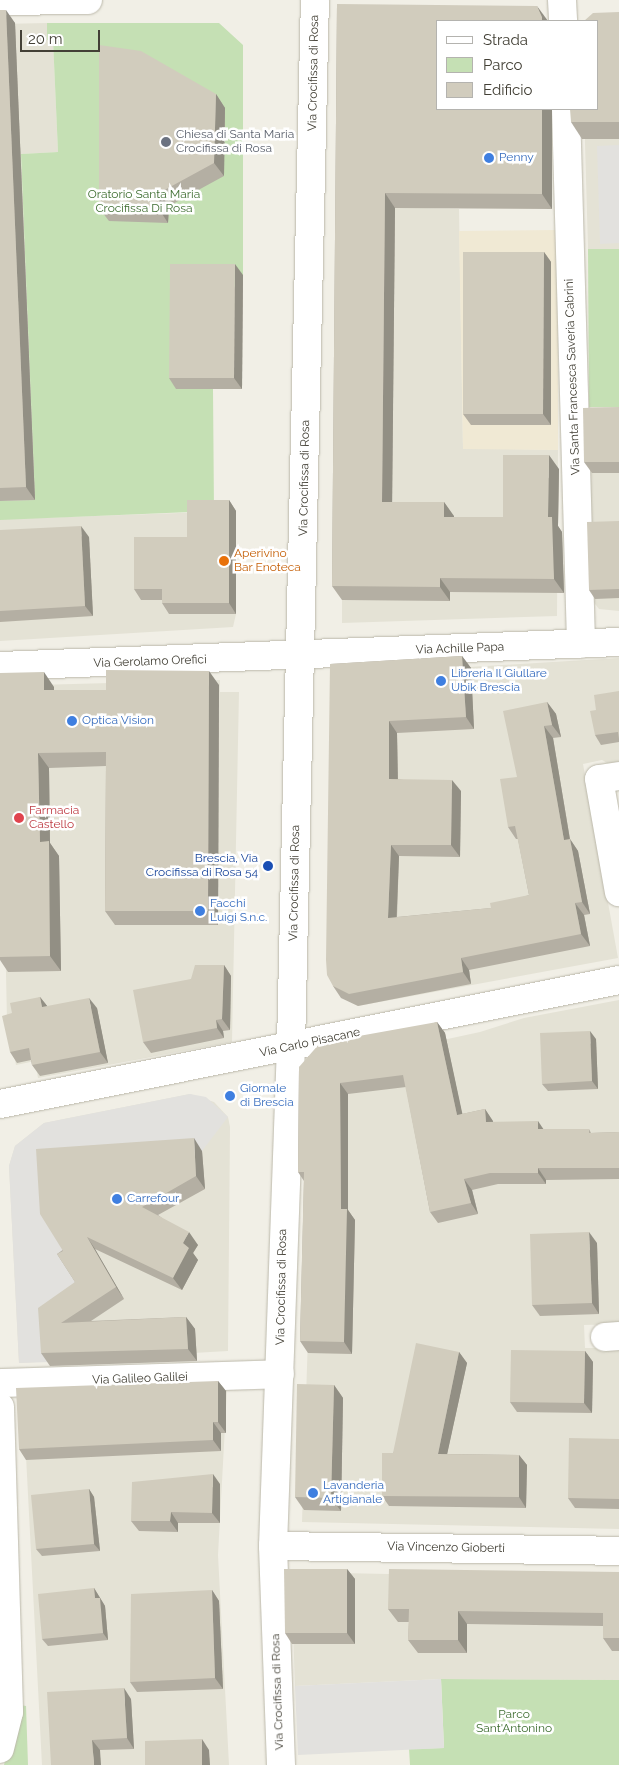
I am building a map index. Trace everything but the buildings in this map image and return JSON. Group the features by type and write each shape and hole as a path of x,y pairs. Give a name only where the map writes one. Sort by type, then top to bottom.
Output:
{"street":[{"path":"0,1 88,0"},
{"name":"Via Crocifissa di Rosa","path":"281,1765 273,1546 280,1374 280,1291 291,1046 315,0"},
{"path":"562,0 563,20"},
{"name":"Via Santa Francesca Saveria Cabrini","path":"566,110 581,644"},
{"name":"Via Achille Papa","path":"300,656 619,642"},
{"name":"Via Gerolamo Orefici","path":"0,666 300,656"},
{"path":"619,776 599,779 619,892"},
{"name":"Via Carlo Pisacane","path":"0,1104 619,980"},
{"name":"Via Galileo Galilei","path":"0,1383 280,1374"},
{"path":"0,1407 5,1714 0,1749"},
{"name":"Via Vincenzo Gioberti","path":"273,1546 619,1551"}],"shaded area":[{"path":"425,19 425,208 459,209 463,448 558,450 557,616 342,623 342,493"},
{"path":"47,23 47,39 53,40 58,152 21,154 38,518 236,511 236,614 233,627 0,641 0,24"},
{"path":"619,23 619,249 588,249 584,110 599,110"},
{"path":"619,145 619,243 600,244 597,146"},
{"path":"558,230 558,450 463,449 459,231"},
{"path":"589,407 619,407 619,611 599,609 592,600"},
{"path":"619,658 619,764 610,765 602,760 583,764 618,958 358,1006 341,997 338,675"},
{"path":"220,680 220,692 239,692 232,1042 38,1078 35,1061 16,1065 7,1021 0,686"},
{"path":"619,1000 619,1324 584,1325 585,1348 619,1348 619,1529 302,1522 316,1089 341,1062 480,1032 524,1018"},
{"path":"190,1094 214,1102 228,1117 230,1127 228,1351 19,1363 9,1166 15,1146 44,1123"},
{"path":"190,1094 206,1097 228,1117 202,1151 71,1263 84,1295 50,1362 19,1363 9,1166 15,1146 44,1123"},
{"path":"227,1390 218,1555 229,1765 42,1765 23,1398"},
{"path":"291,1572 590,1578 619,1581 619,1680 441,1679 295,1686"},
{"path":"441,1679 444,1748 298,1755 295,1686"}],"green space":[{"name":"Oratorio Santa Maria Crocifissa Di Rosa","path":"47,23 219,23 243,45 243,275 213,389 214,511 0,520 0,501 35,500 21,154 58,152 53,40 47,40"},
{"path":"588,249 619,249 619,407 589,407"},
{"name":"Parco Sant'Antonino","path":"441,1679 619,1680 619,1765 410,1765 409,1749 444,1748"},
{"path":"20,1705 26,1706 28,1765 4,1765"}],"place":[{"name":"Chiesa di Santa Maria Crocifissa di Rosa","path":"166,142"},
{"name":"Penny","path":"489,158"},
{"name":"Aperivino Bar Enoteca","path":"224,561"},
{"name":"Libreria Il Giullare Ubik Brescia","path":"441,681"},
{"name":"Optica Vision","path":"72,721"},
{"name":"Farmacia Castello","path":"19,818"},
{"name":"Brescia, Via Crocifissa di Rosa 54","path":"268,866"},
{"name":"Facchi Luigi S.n.c.","path":"200,911"},
{"name":"Giornale di Brescia","path":"230,1096"},
{"name":"Carrefour","path":"117,1199"},
{"name":"Lavanderia Artigianale","path":"313,1493"}]}
